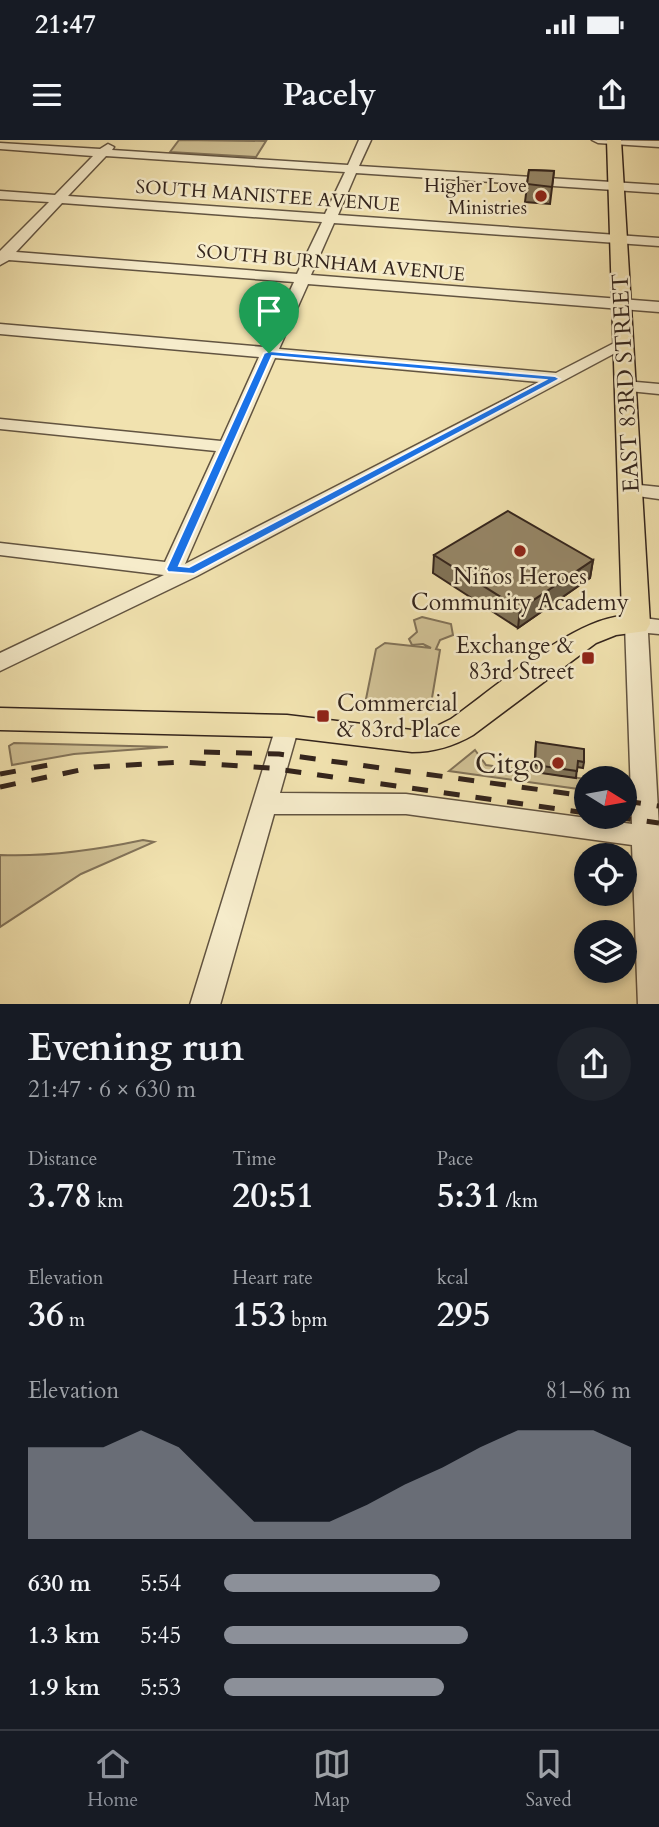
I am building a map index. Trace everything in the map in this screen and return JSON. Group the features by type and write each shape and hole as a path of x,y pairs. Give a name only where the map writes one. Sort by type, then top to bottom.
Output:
{"main road":[{"name":"EAST 83RD STREET","path":"609,140 617,186 630,490 648,626"},
{"path":"0,719 287,726 427,741 450,735 586,636 612,626 648,626"}],"street":[{"path":"2,257 114,140"},
{"path":"181,570 227,447 365,140"},
{"path":"609,140 659,144"},
{"path":"0,146 659,189"},
{"name":"SOUTH MANISTEE AVENUE","path":"0,195 659,242"},
{"name":"SOUTH BURNHAM AVENUE","path":"2,257 659,307"},
{"path":"0,330 555,379"},
{"path":"0,663 624,344"},
{"path":"625,386 659,389"},
{"path":"0,424 227,447"},
{"path":"630,490 659,492"},
{"path":"0,549 181,570"},
{"name":"EAST 83RD STREET","path":"648,626 653,1004"},
{"path":"205,1004 287,726"},
{"path":"264,804 407,804 652,837"}],"shaded area":[{"path":"179,140 266,141 256,157 170,152"},
{"path":"422,617 451,624 453,635 440,640 436,649 440,650 431,704 418,711 365,704 376,649 385,643 431,648 423,644 412,645 409,639 417,632 414,620"},
{"path":"14,743 168,747 74,754 12,765 9,746"},
{"path":"475,750 486,765 574,777 574,788 449,771"},
{"path":"143,840 154,842 81,874 0,927 0,855 72,852"}],"building":[{"path":"529,170 554,171 552,187 527,184"},
{"path":"508,511 593,560 520,609 434,555"},
{"name":"Citgo","path":"536,742 584,749 584,762 578,761 574,771 535,765"}],"railway":[{"path":"204,752 279,754 574,794"},
{"path":"0,787 94,767 182,762 270,768 574,811"},
{"path":"0,774 54,764"},
{"path":"637,803 659,806"},
{"path":"637,820 659,823"}],"place":[{"name":"Higher Love Ministries","path":"541,196"},
{"name":"Niños Heroes Community Academy","path":"520,551"},
{"name":"Exchange & 83rd Street","path":"588,658"},
{"name":"Commercial & 83rd Place","path":"323,716"},
{"name":"Citgo","path":"558,763"}],"route":[{"path":"269,353 555,379 190,571 172,569 269,353"}]}
